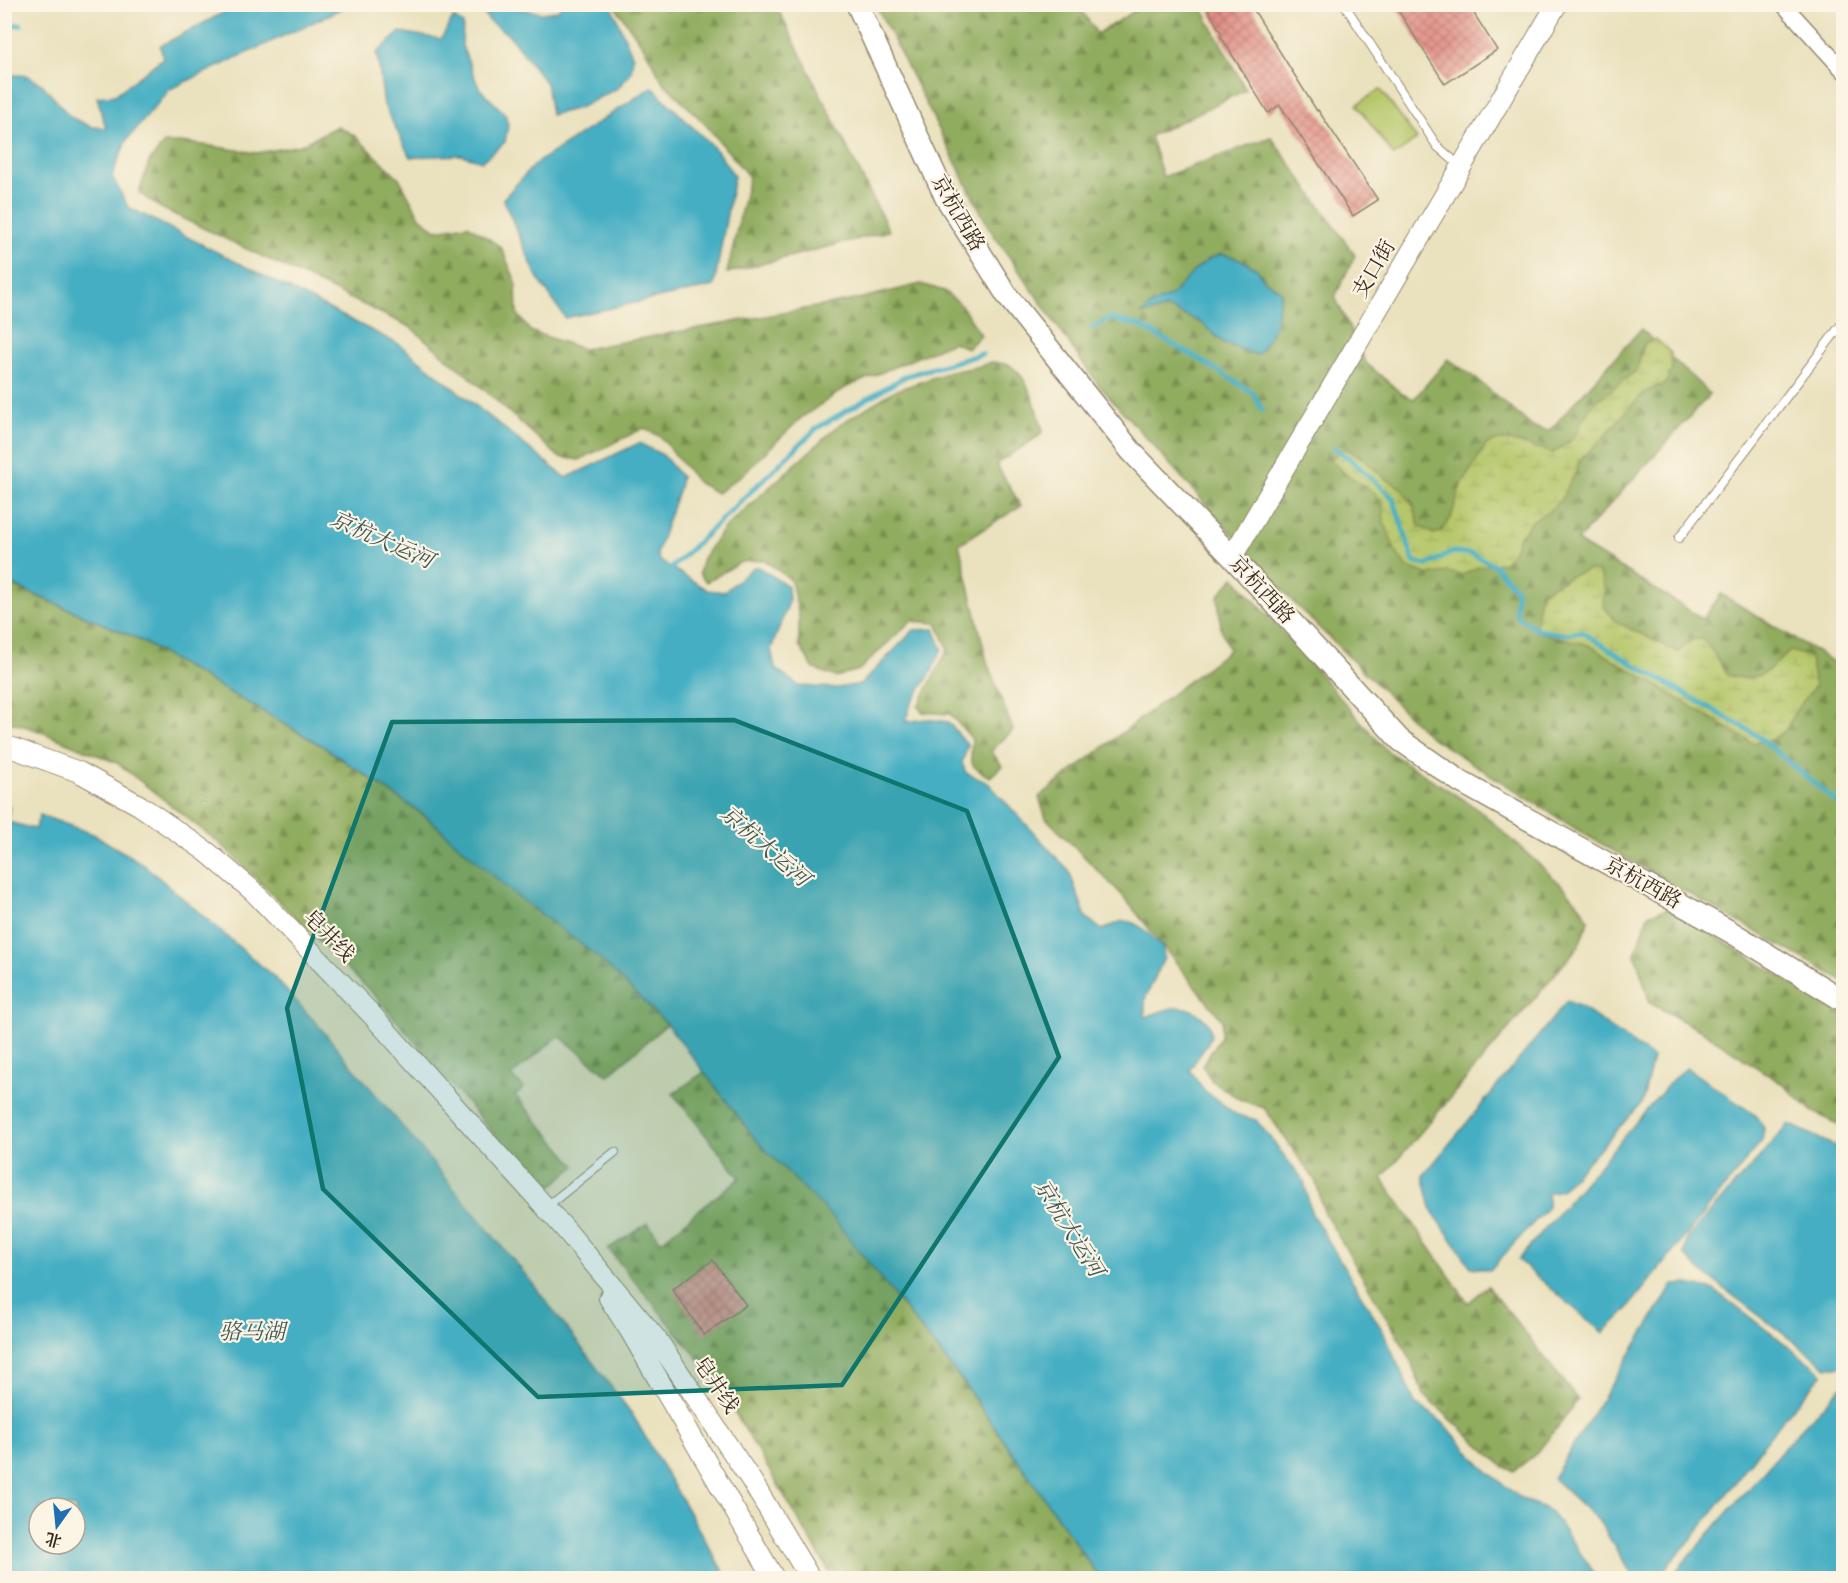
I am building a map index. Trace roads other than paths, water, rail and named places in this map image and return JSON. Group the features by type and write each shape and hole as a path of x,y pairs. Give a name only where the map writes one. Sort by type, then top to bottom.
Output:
{"main road":[{"name":"京杭西路","path":"857,4 946,198 1008,297 1131,451 1400,740 1461,782 1731,932 1844,1001"}],"street":[{"name":"支口街","path":"1232,557 1557,4"},
{"path":"1783,4 1844,71"},
{"name":"皂井线","path":"4,745 79,772 139,805 207,852 253,891 373,1016 566,1230 658,1341 751,1480 810,1578"},
{"name":"皂井线","path":"566,1230 629,1329 774,1578"}],"lane":[{"path":"1344,4 1437,146 1461,167"},
{"path":"1679,538 1844,321"},
{"path":"545,1208 615,1152"}],"water":[{"path":"492,4 543,13 556,11 563,5 611,5 633,57 631,72 618,88 579,108 551,115 546,83 510,36 490,22 477,5"},
{"name":"京杭大运河","path":"238,5 350,5 170,89 126,141 112,176 128,207 400,345 566,478 639,443 663,455 681,477 657,553 659,560 707,590 724,592 754,567 758,567 788,586 789,602 771,649 775,668 799,686 836,688 861,684 914,630 934,629 942,649 932,671 911,704 905,722 926,719 948,722 968,745 962,763 966,773 988,783 1069,871 1086,917 1102,930 1126,921 1138,925 1163,948 1164,958 1145,999 1145,1017 1177,1007 1191,1010 1207,1023 1211,1031 1210,1038 1190,1070 1204,1090 1237,1115 1256,1120 1304,1181 1311,1212 1384,1333 1416,1405 1444,1424 1481,1465 1511,1491 1551,1512 1598,1578 1100,1578 963,1382 834,1219 758,1142 667,1024 598,957 512,892 426,816 321,745 134,637 5,582 5,76 7,74 28,76 43,85 70,117 92,127 106,128 97,97 115,95 163,58 160,46"},
{"path":"453,18 463,24 462,46 479,88 505,114 508,125 505,142 482,161 462,155 410,157 384,105 377,53 400,32 441,39"},
{"path":"652,87 717,151 734,176 714,286 565,318 537,277 503,199 535,164"},
{"path":"1221,254 1240,259 1257,269 1264,280 1281,291 1271,333 1257,355 1224,343 1200,322 1168,308 1141,315 1153,304 1171,296 1194,271 1209,259"},
{"name":"骆马湖","path":"5,805 9,806 8,822 35,829 40,815 93,834 143,864 274,977 318,1025 529,1279 632,1414 727,1578 5,1578"},
{"path":"1567,1001 1581,1007 1653,1058 1642,1103 1561,1190 1548,1193 1548,1207 1490,1270 1471,1267 1432,1211 1423,1176"},
{"path":"1687,1068 1755,1115 1764,1128 1762,1141 1623,1314 1603,1333 1518,1260 1674,1078"},
{"path":"1789,1124 1843,1150 1844,1364 1841,1367 1827,1367 1697,1268 1684,1254 1688,1237"},
{"path":"1688,1284 1714,1290 1823,1373 1780,1423 1689,1542 1655,1578 1634,1578 1599,1521 1553,1478 1673,1285"},
{"path":"1843,1385 1843,1578 1670,1578 1796,1434"}],"waterway":[{"path":"4,24 21,25"},
{"path":"1092,328 1110,318 1140,326 1253,393 1262,410"},
{"path":"666,573 817,428 906,376 982,354"},
{"path":"1334,448 1349,458 1393,498 1414,562 1427,565 1453,552 1472,554 1494,565 1516,589 1516,615 1538,630 1562,634 1582,632 1755,734 1844,808"}]}
